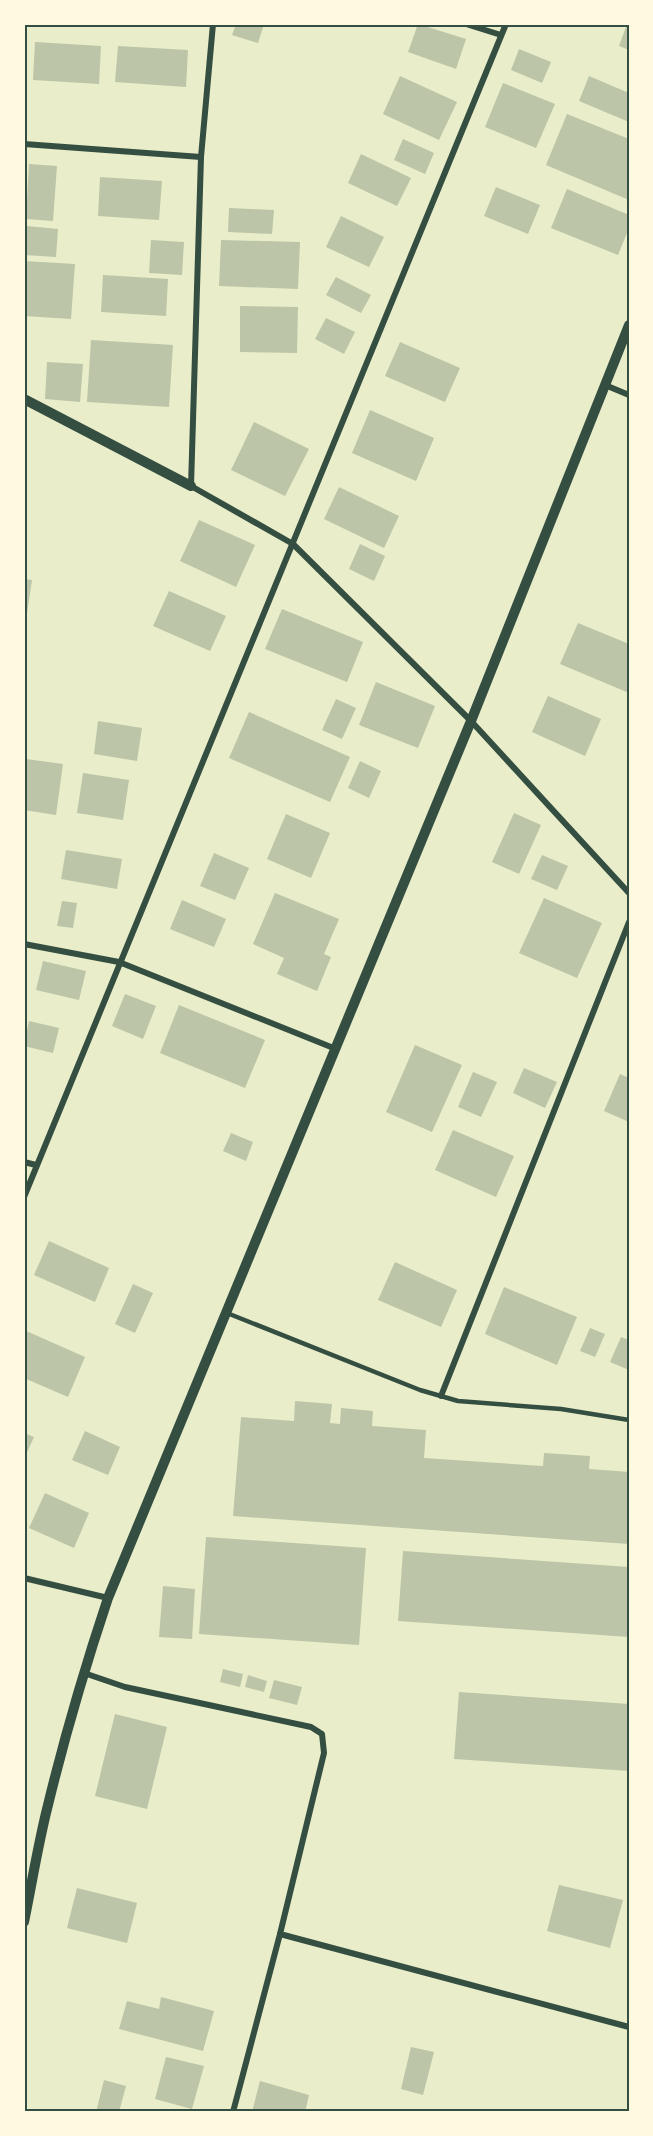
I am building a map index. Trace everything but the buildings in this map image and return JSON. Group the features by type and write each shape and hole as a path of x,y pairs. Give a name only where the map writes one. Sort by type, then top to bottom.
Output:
{"street":[{"path":"191,486 201,157 213,24"},
{"path":"466,24 501,35"},
{"path":"24,1197 506,24"},
{"path":"24,144 201,157"},
{"path":"24,1922 47,1808 83,1672 108,1598 471,720 629,325"},
{"path":"604,385 629,395"},
{"path":"24,399 191,486 293,544 471,720 629,893"},
{"path":"441,1396 629,922"},
{"path":"24,944 119,962 336,1049"},
{"path":"24,1162 36,1165"},
{"path":"24,1578 108,1598"},
{"path":"83,1672 125,1687 311,1727 322,1734 324,1753 280,1934 232,2112"},
{"path":"280,1934 629,2027"}],"lane":[{"path":"227,1313 420,1390 458,1401 561,1409 629,1420"}]}
